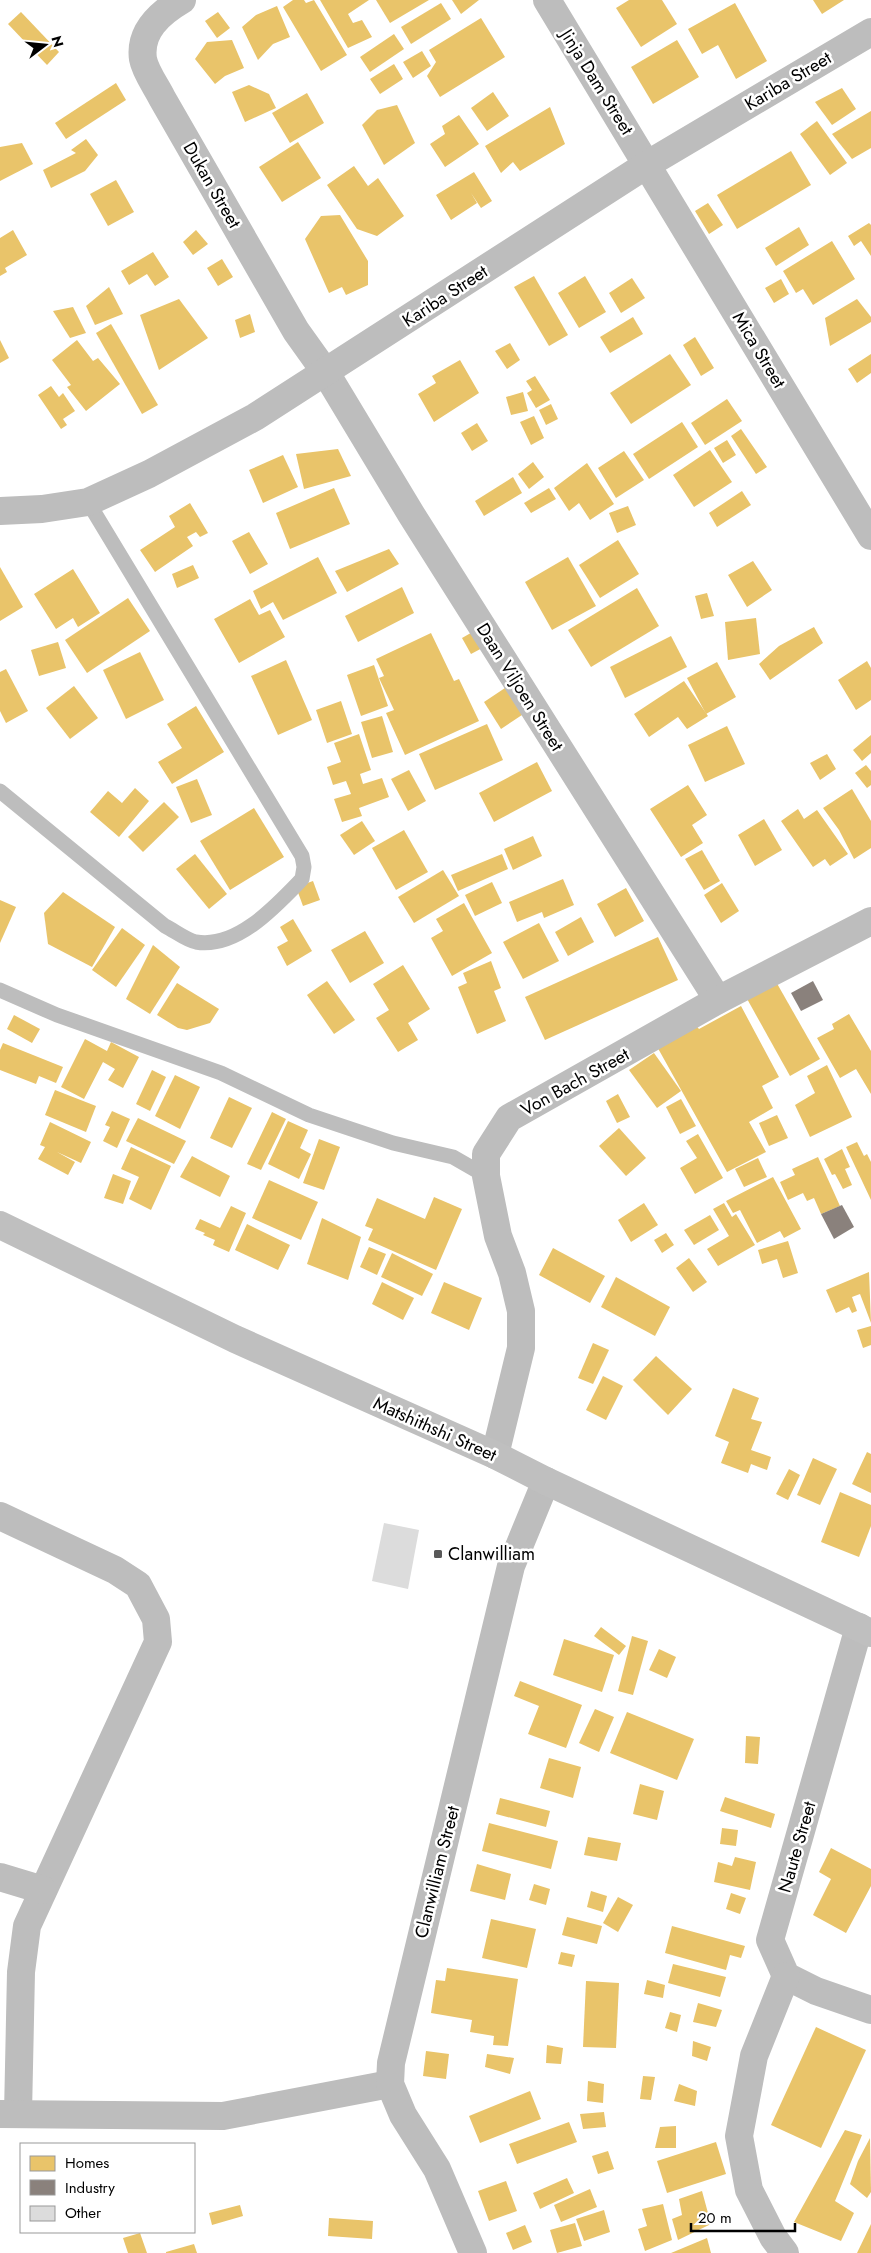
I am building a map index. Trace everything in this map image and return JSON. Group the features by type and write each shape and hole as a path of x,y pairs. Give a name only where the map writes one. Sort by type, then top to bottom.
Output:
{"main road":[{"name":"Matshithshi Street","path":"0,1225 235,1340 495,1455 546,1482 865,1630"}],"street":[{"name":"Dukan Street","path":"182,0 166,10 145,33 143,59 162,98 252,257 296,330 326,373"},
{"name":"Jinja Dam Street","path":"547,0 648,164"},
{"name":"Kariba Street","path":"0,511 42,510 88,502 149,474 255,417 648,164 871,32"},
{"name":"Mica Street","path":"648,164 871,536"},
{"name":"Daan Viljoen Street","path":"326,373 411,514 718,1000"},
{"name":"Von Bach Street","path":"495,1455 521,1348 521,1311 512,1273 498,1236 486,1176 486,1154 509,1118 718,1000 871,921"},
{"name":"Clanwilliam Street","path":"390,2084 394,2053 511,1566 546,1482"},
{"path":"0,1516 115,1570 138,1586 156,1619 158,1642 27,1926 21,1972 9,2114 222,2116 390,2084 403,2115 437,2169 473,2253"},
{"name":"Naute Street","path":"786,1976 770,1940 865,1630"},
{"path":"0,1877 43,1890"},
{"path":"785,2253 773,2237 749,2190 739,2136 754,2056 786,1976 816,1991 871,2010"}],"lane":[{"path":"0,791 165,926 195,942 216,943 245,931 302,879 304,867 302,856 88,502"},
{"path":"0,990 57,1015 221,1072 309,1115 393,1143 453,1157 486,1176"}],"building: Homes":[{"path":"293,0 304,0 306,3 314,0 347,55 321,71 283,7"},
{"path":"320,0 369,0 348,14 353,23 362,20 372,37 348,48"},
{"path":"376,0 429,0 390,23"},
{"path":"452,0 479,0 461,14"},
{"path":"629,0 662,0 677,24 641,47 616,8"},
{"path":"813,0 844,0 822,14"},
{"path":"441,3 451,19 411,44 401,27"},
{"path":"735,3 767,61 736,79 718,45 702,54 688,29"},
{"path":"277,6 290,37 273,44 258,60 242,27 256,15"},
{"path":"21,12 59,52 47,65 8,24"},
{"path":"218,12 230,28 217,38 205,21"},
{"path":"481,18 505,57 440,97 427,76 436,62 429,50"},
{"path":"394,34 404,49 370,72 360,57"},
{"path":"232,40 244,68 225,76 215,84 195,59 207,42"},
{"path":"677,40 699,77 653,104 631,67"},
{"path":"422,51 431,66 413,78 403,62"},
{"path":"394,64 403,79 380,94 370,79"},
{"path":"116,83 126,100 66,139 55,123"},
{"path":"249,85 269,94 276,108 245,122 232,92"},
{"path":"842,88 856,109 832,125 815,102"},
{"path":"493,92 509,116 487,131 471,108"},
{"path":"307,93 324,123 290,143 272,113"},
{"path":"397,105 415,143 384,165 362,125 377,110"},
{"path":"550,107 565,144 520,171 513,162 501,173 485,146"},
{"path":"871,111 871,148 852,159 832,134"},
{"path":"459,115 479,144 445,167 430,144 445,134 442,126"},
{"path":"817,121 847,163 830,175 800,134"},
{"path":"86,139 98,155 85,171 51,188 43,170 76,153 71,150"},
{"path":"298,142 321,178 282,202 259,167"},
{"path":"22,143 33,164 0,181 0,147"},
{"path":"791,151 811,185 737,229 717,195"},
{"path":"354,166 368,186 378,178 404,216 377,236 357,229 327,185"},
{"path":"474,172 492,201 481,208 471,193 477,203 451,220 436,195"},
{"path":"116,180 134,212 108,226 90,194"},
{"path":"708,203 723,225 709,234 695,211"},
{"path":"340,215 368,261 368,285 346,295 342,287 329,293 305,239 321,216"},
{"path":"869,223 871,225 871,256 861,241 854,246 848,236"},
{"path":"799,227 809,245 776,266 765,248"},
{"path":"13,230 27,255 5,268 7,272 0,276 0,238"},
{"path":"196,230 208,244 193,255 183,242"},
{"path":"832,241 855,279 813,305 803,289 796,293 783,271"},
{"path":"153,252 169,277 155,286 147,274 129,285 121,271"},
{"path":"222,259 233,277 218,286 207,268"},
{"path":"534,276 568,335 549,346 514,287"},
{"path":"585,276 606,312 579,328 558,293"},
{"path":"632,278 645,298 621,313 609,293"},
{"path":"781,279 789,294 774,303 765,288"},
{"path":"109,287 123,314 95,325 86,306"},
{"path":"179,299 208,338 159,370 140,315"},
{"path":"857,299 871,317 871,322 830,346 825,318"},
{"path":"73,307 86,333 70,338 53,311"},
{"path":"250,314 255,332 240,338 235,320"},
{"path":"633,317 643,334 610,353 600,337"},
{"path":"111,324 158,405 142,414 96,333"},
{"path":"695,337 714,368 701,376 683,345"},
{"path":"0,340 9,358 0,363"},
{"path":"77,340 93,361 98,358 120,384 86,411 67,387 71,385 52,360"},
{"path":"510,343 520,360 507,369 495,351"},
{"path":"670,354 691,385 631,424 610,393"},
{"path":"871,354 871,373 857,383 848,369"},
{"path":"460,360 479,393 434,422 418,394 436,383 432,376"},
{"path":"535,376 550,400 536,408 527,393 532,390 526,381"},
{"path":"51,386 59,397 63,393 75,411 63,419 67,425 61,429 38,395"},
{"path":"523,392 528,411 511,415 506,397"},
{"path":"727,399 742,421 705,445 691,423"},
{"path":"551,404 558,419 546,425 539,410"},
{"path":"534,416 544,438 531,445 520,422"},
{"path":"682,422 698,447 649,479 633,454"},
{"path":"477,423 488,441 472,451 461,433"},
{"path":"741,429 767,467 756,474 731,436"},
{"path":"727,440 736,455 723,463 714,448"},
{"path":"338,449 351,476 304,489 296,454"},
{"path":"710,450 732,482 694,507 673,475"},
{"path":"624,451 644,480 616,498 598,468"},
{"path":"283,455 298,487 263,503 249,470"},
{"path":"533,462 544,477 529,489 518,474"},
{"path":"587,463 614,504 590,520 579,503 569,511 554,488"},
{"path":"513,477 522,493 484,516 475,501"},
{"path":"334,488 350,524 290,549 276,513"},
{"path":"549,488 556,499 531,513 524,503"},
{"path":"742,491 751,505 717,527 709,513"},
{"path":"190,503 208,533 200,537 196,532 187,537 193,546 155,572 140,550 175,527 169,516"},
{"path":"628,506 636,525 617,533 609,513"},
{"path":"249,532 268,564 250,574 232,541"},
{"path":"618,540 639,574 600,598 579,565"},
{"path":"389,549 399,564 347,592 335,571"},
{"path":"318,557 337,593 283,620 273,602 261,609 253,591"},
{"path":"568,557 596,606 552,630 525,582"},
{"path":"753,561 772,590 747,607 728,575"},
{"path":"193,565 199,578 177,588 172,574"},
{"path":"0,567 23,607 0,621"},
{"path":"73,569 100,613 78,627 73,618 56,629 34,594"},
{"path":"402,587 414,613 358,642 345,616"},
{"path":"637,588 659,626 591,667 568,630"},
{"path":"707,593 714,616 701,619 695,596"},
{"path":"128,598 150,631 87,673 65,640"},
{"path":"250,599 259,615 270,610 285,637 239,663 214,619"},
{"path":"756,618 760,654 728,660 725,622"},
{"path":"814,627 823,643 770,680 759,664 779,646"},
{"path":"476,630 486,646 471,654 462,638"},
{"path":"431,633 454,681 459,679 479,721 405,755 386,713 394,710 379,678 384,676 376,659"},
{"path":"671,636 687,667 625,698 610,667"},
{"path":"58,642 66,668 39,676 31,650"},
{"path":"140,652 164,700 126,719 103,670"},
{"path":"286,660 312,720 278,735 251,676"},
{"path":"867,661 871,668 871,700 856,710 838,680"},
{"path":"717,662 736,697 706,714 687,678"},
{"path":"374,665 388,706 361,716 347,675"},
{"path":"6,669 28,711 6,723 0,711 0,672"},
{"path":"684,681 708,716 687,729 678,717 649,737 634,714"},
{"path":"74,686 98,718 70,739 46,708"},
{"path":"508,686 525,713 501,729 484,702"},
{"path":"341,701 352,734 327,743 316,710"},
{"path":"196,706 224,752 172,784 158,762 182,748 167,724"},
{"path":"382,716 393,752 372,758 361,722"},
{"path":"487,724 503,760 435,790 419,754"},
{"path":"727,726 745,764 705,782 688,745"},
{"path":"359,734 371,770 360,774 363,784 382,778 389,797 359,808 362,816 342,822 334,799 351,794 346,781 333,785 327,767 341,762 334,743"},
{"path":"871,735 871,753 862,761 853,750"},
{"path":"827,754 836,769 820,780 810,763"},
{"path":"537,762 552,791 494,822 479,793"},
{"path":"866,765 871,771 871,785 867,788 855,773"},
{"path":"409,770 426,801 408,811 391,779"},
{"path":"197,779 212,815 191,823 176,787"},
{"path":"688,785 707,815 692,825 703,843 681,857 650,809"},
{"path":"135,788 149,801 119,837 90,812 108,791 122,803"},
{"path":"852,789 871,821 871,848 854,859 839,830 823,808"},
{"path":"164,802 179,817 143,852 128,837"},
{"path":"254,808 284,857 230,890 200,841"},
{"path":"798,809 804,819 817,810 848,854 830,866 825,859 813,867 781,821"},
{"path":"764,819 782,850 755,866 738,835"},
{"path":"362,821 375,841 354,855 340,835"},
{"path":"404,830 428,872 396,890 372,848"},
{"path":"533,836 542,856 513,870 504,849"},
{"path":"702,850 720,881 704,890 685,859"},
{"path":"195,854 227,894 209,909 176,869"},
{"path":"502,854 508,869 458,891 451,875"},
{"path":"443,870 459,896 414,923 398,897"},
{"path":"563,879 574,905 544,918 542,912 517,922 509,902"},
{"path":"313,881 320,900 303,906 296,887"},
{"path":"492,882 502,903 475,916 465,895"},
{"path":"722,883 739,911 721,923 704,895"},
{"path":"626,888 644,921 615,937 597,904"},
{"path":"63,892 115,927 92,967 48,944 44,913"},
{"path":"0,900 16,907 0,943"},
{"path":"464,903 492,953 452,976 431,938 443,931 436,919"},
{"path":"581,917 594,942 568,956 555,932"},
{"path":"293,919 312,951 287,966 277,947 288,941 280,927"},
{"path":"539,923 559,961 523,979 503,942"},
{"path":"122,928 145,945 116,987 92,970"},
{"path":"365,931 384,963 350,983 331,950"},
{"path":"658,937 678,980 545,1040 525,997"},
{"path":"153,945 180,967 150,1014 126,999"},
{"path":"491,961 501,988 494,991 506,1021 477,1034 458,987 467,983 463,973"},
{"path":"403,965 430,1009 408,1023 418,1040 398,1052 376,1018 389,1010 373,984"},
{"path":"775,980 820,1059 790,1076 746,997"},
{"path":"327,981 355,1020 334,1034 307,995"},
{"path":"177,983 219,1009 210,1023 187,1030 178,1028 157,1015"},
{"path":"741,1006 779,1077 762,1086 773,1108 749,1122 766,1152 727,1172 655,1043 693,1022 699,1029"},
{"path":"849,1014 871,1051 871,1094 856,1069 840,1078 817,1038 834,1029 832,1024"},
{"path":"14,1015 40,1029 32,1043 7,1029"},
{"path":"85,1039 107,1051 111,1042 139,1057 123,1088 108,1080 115,1069 103,1062 84,1099 61,1087"},
{"path":"3,1043 63,1067 56,1083 39,1076 36,1084 0,1070 0,1050"},
{"path":"654,1053 681,1091 657,1108 629,1070"},
{"path":"827,1065 852,1117 810,1137 795,1105 815,1093 807,1076"},
{"path":"152,1070 166,1077 150,1111 136,1104"},
{"path":"175,1075 200,1087 180,1129 155,1116"},
{"path":"55,1090 96,1106 86,1132 45,1115"},
{"path":"618,1094 630,1117 617,1123 606,1101"},
{"path":"229,1097 252,1108 232,1148 210,1138"},
{"path":"681,1099 696,1126 680,1134 666,1107"},
{"path":"112,1111 130,1119 117,1148 103,1141 110,1127 105,1125"},
{"path":"272,1112 286,1119 261,1170 247,1164"},
{"path":"777,1115 788,1138 769,1146 759,1123"},
{"path":"138,1118 186,1141 174,1164 126,1141"},
{"path":"288,1121 308,1130 300,1148 311,1154 299,1179 268,1164"},
{"path":"50,1122 91,1142 81,1163 57,1152 75,1162 68,1175 38,1159 45,1147 40,1145"},
{"path":"619,1128 646,1158 626,1176 599,1146"},
{"path":"698,1134 723,1178 695,1194 680,1168 697,1158 686,1141"},
{"path":"319,1139 340,1147 324,1190 303,1183"},
{"path":"857,1142 864,1156 867,1154 871,1162 871,1200 846,1147"},
{"path":"131,1147 171,1166 151,1210 129,1199 139,1177 121,1169"},
{"path":"842,1149 850,1167 845,1169 852,1185 843,1189 835,1174 832,1175 824,1159"},
{"path":"192,1156 230,1176 220,1197 180,1177"},
{"path":"818,1157 840,1206 821,1214 814,1198 807,1201 803,1193 788,1200 780,1182 795,1175 792,1169"},
{"path":"758,1158 767,1177 744,1187 735,1169"},
{"path":"113,1174 131,1181 123,1204 104,1198"},
{"path":"773,1177 801,1229 784,1238 780,1231 757,1243 740,1210 733,1213 726,1201"},
{"path":"269,1180 318,1202 301,1240 252,1218"},
{"path":"434,1197 462,1209 436,1270 368,1240 373,1229 365,1226 377,1198 425,1219"},
{"path":"644,1203 658,1225 631,1242 618,1220"},
{"path":"724,1203 732,1217 736,1214 755,1245 718,1266 707,1249 729,1236 713,1209"},
{"path":"231,1206 246,1213 229,1252 213,1245 215,1240 195,1229 200,1219 220,1228"},
{"path":"710,1215 719,1230 694,1245 684,1230"},
{"path":"322,1218 361,1237 348,1280 307,1264"},
{"path":"247,1224 290,1245 278,1270 235,1250"},
{"path":"666,1233 674,1245 662,1253 654,1240"},
{"path":"788,1241 798,1273 783,1278 777,1259 762,1264 758,1250"},
{"path":"369,1247 386,1254 377,1275 360,1267"},
{"path":"553,1248 605,1276 590,1303 539,1275"},
{"path":"392,1253 433,1274 422,1296 381,1277"},
{"path":"689,1258 707,1282 693,1292 676,1268"},
{"path":"869,1272 871,1323 860,1294 852,1297 857,1311 852,1313 849,1307 836,1313 826,1290"},
{"path":"616,1277 670,1307 655,1336 601,1307"},
{"path":"382,1282 414,1298 403,1320 372,1304"},
{"path":"444,1282 482,1298 469,1330 431,1313"},
{"path":"871,1326 871,1345 863,1348 857,1330"},
{"path":"593,1343 609,1350 593,1384 578,1378"},
{"path":"656,1356 692,1389 668,1415 633,1380"},
{"path":"603,1376 623,1386 606,1420 586,1410"},
{"path":"733,1388 759,1398 751,1419 762,1422 751,1450 771,1457 767,1470 751,1464 748,1473 721,1463 729,1442 715,1436"},
{"path":"867,1452 871,1454 871,1493 852,1484"},
{"path":"813,1458 837,1469 820,1505 797,1495"},
{"path":"789,1469 800,1475 788,1500 776,1494"},
{"path":"840,1492 871,1505 871,1526 859,1557 821,1542"},
{"path":"601,1627 626,1646 619,1655 594,1636"},
{"path":"632,1636 648,1641 633,1695 618,1691"},
{"path":"564,1639 614,1655 602,1692 553,1675"},
{"path":"659,1649 676,1657 667,1678 649,1670"},
{"path":"520,1681 582,1705 566,1748 528,1734 539,1706 514,1696"},
{"path":"595,1709 614,1717 599,1752 579,1743"},
{"path":"627,1712 694,1739 677,1780 610,1753"},
{"path":"746,1736 760,1737 758,1764 745,1763"},
{"path":"549,1758 581,1767 573,1798 540,1788"},
{"path":"640,1784 664,1791 657,1820 633,1814"},
{"path":"725,1797 775,1814 771,1828 720,1811"},
{"path":"500,1798 550,1811 546,1827 496,1814"},
{"path":"489,1823 558,1841 551,1869 482,1851"},
{"path":"722,1828 738,1830 736,1846 720,1844"},
{"path":"588,1837 621,1843 617,1861 584,1855"},
{"path":"831,1848 871,1869 871,1886 846,1933 813,1915 831,1879 819,1872"},
{"path":"735,1857 756,1862 750,1890 714,1882 718,1862 732,1866"},
{"path":"477,1864 511,1874 505,1900 470,1891"},
{"path":"534,1884 550,1889 546,1905 529,1900"},
{"path":"591,1891 607,1896 603,1912 587,1907"},
{"path":"731,1893 746,1898 740,1914 726,1909"},
{"path":"618,1897 633,1905 618,1932 603,1923"},
{"path":"567,1917 602,1926 597,1944 562,1935"},
{"path":"491,1919 536,1929 527,1968 482,1958"},
{"path":"672,1926 745,1946 741,1958 730,1955 726,1970 665,1953"},
{"path":"561,1952 575,1955 572,1967 558,1964"},
{"path":"673,1964 726,1977 720,1997 668,1983"},
{"path":"447,1968 518,1979 508,2046 493,2045 494,2036 470,2032 472,2020 431,2013 436,1980 445,1981"},
{"path":"647,1980 665,1985 663,1998 644,1994"},
{"path":"586,1981 619,1983 616,2048 583,2047"},
{"path":"698,2003 722,2010 716,2027 693,2022"},
{"path":"670,2012 681,2015 677,2032 665,2028"},
{"path":"816,2027 866,2050 821,2148 771,2125"},
{"path":"693,2041 711,2047 707,2061 692,2056"},
{"path":"547,2045 563,2048 561,2064 546,2063"},
{"path":"426,2051 449,2054 446,2079 423,2076"},
{"path":"487,2054 514,2058 510,2074 485,2067"},
{"path":"643,2076 655,2077 651,2100 640,2099"},
{"path":"588,2081 604,2084 603,2103 587,2101"},
{"path":"679,2084 697,2091 695,2106 674,2101"},
{"path":"530,2091 541,2119 480,2143 469,2116"},
{"path":"604,2112 606,2127 583,2129 580,2114"},
{"path":"569,2122 577,2142 517,2164 509,2144"},
{"path":"676,2126 676,2148 655,2148 660,2127"},
{"path":"845,2130 862,2135 835,2201 854,2213 841,2241 794,2222"},
{"path":"870,2138 871,2192 867,2198 850,2184 858,2161"},
{"path":"716,2142 726,2174 667,2193 657,2161"},
{"path":"608,2151 614,2169 598,2174 592,2156"},
{"path":"567,2178 574,2193 540,2209 533,2193"},
{"path":"506,2181 517,2211 489,2221 478,2191"},
{"path":"590,2189 597,2207 561,2222 554,2205"},
{"path":"702,2191 711,2224 678,2240 672,2219 682,2215 679,2199"},
{"path":"663,2204 672,2240 645,2251 638,2229 647,2226 642,2209"},
{"path":"240,2205 243,2216 212,2225 209,2213"},
{"path":"604,2210 610,2232 584,2241 576,2219"},
{"path":"329,2218 373,2221 372,2239 328,2236"},
{"path":"575,2223 582,2246 557,2253 550,2230"},
{"path":"871,2224 871,2253 857,2253"},
{"path":"525,2225 532,2242 513,2250 506,2233"},
{"path":"140,2233 147,2253 128,2253 123,2238"},
{"path":"707,2238 711,2253 671,2253"},
{"path":"194,2244 197,2253 166,2253 166,2252"}],"building: Industry":[{"path":"813,981 823,1000 801,1011 791,993"},
{"path":"842,1205 854,1227 834,1239 821,1214"}],"building: Other":[{"path":"384,1523 419,1530 408,1589 372,1581"}],"place":[{"name":"Clanwilliam","path":"438,1554"}]}
